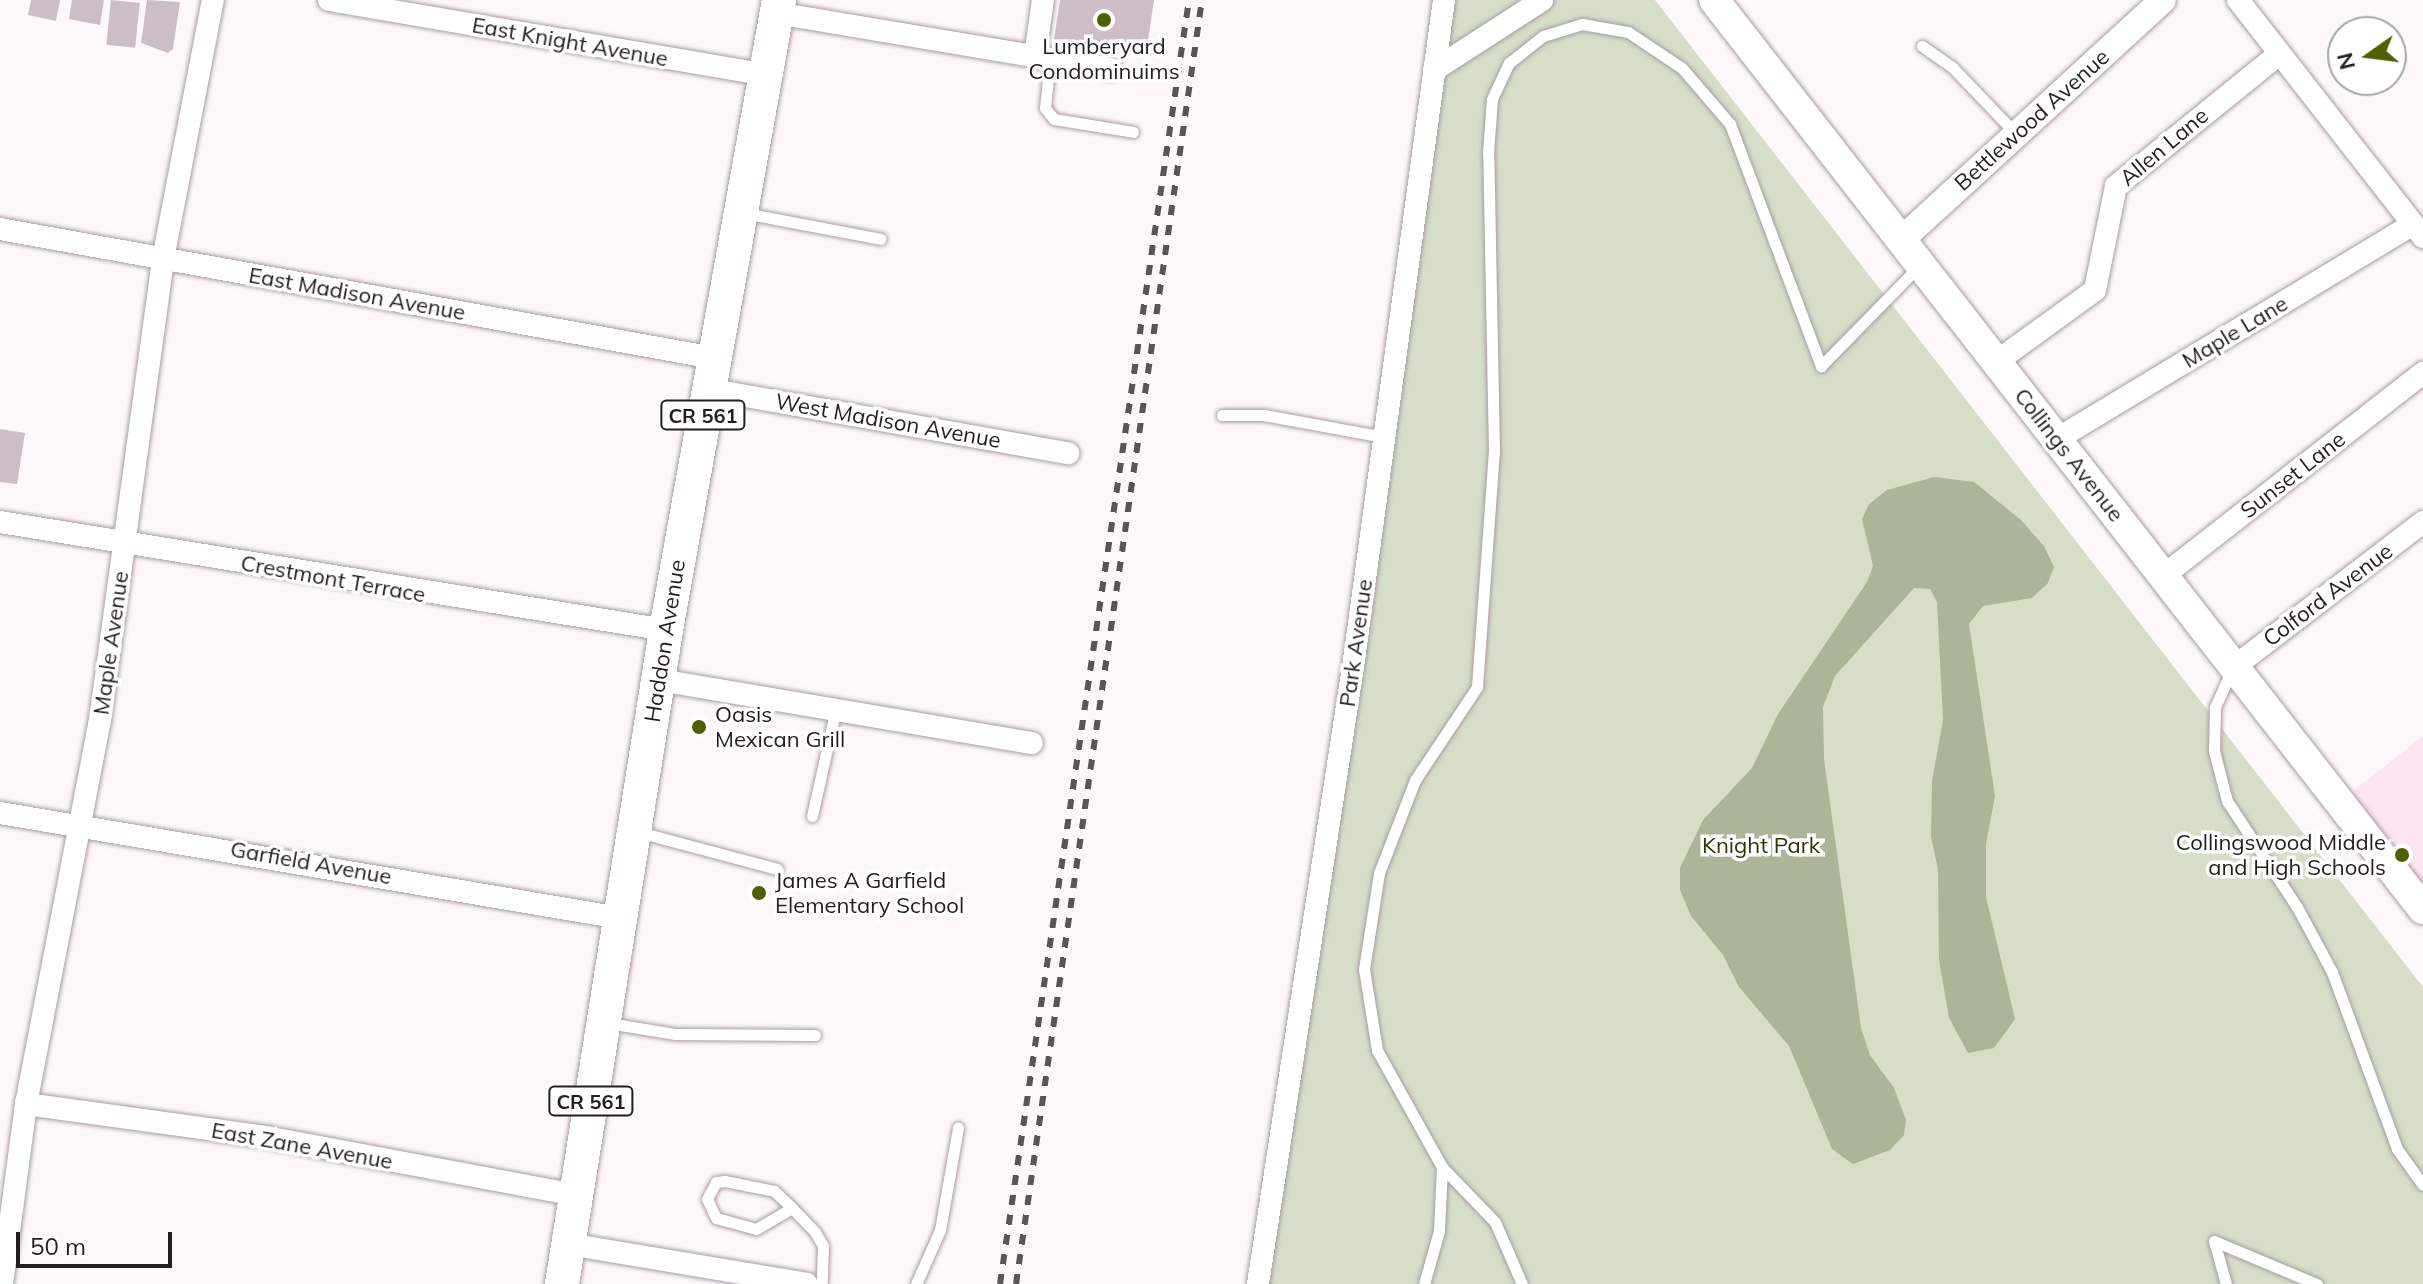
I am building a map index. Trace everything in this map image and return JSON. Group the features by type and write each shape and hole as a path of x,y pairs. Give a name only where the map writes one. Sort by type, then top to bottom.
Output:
{"main road":[{"name":"Collings Avenue","path":"1714,0 2423,909"},
{"name":"Haddon Avenue","path":"562,1284 666,630 778,6"}],"street":[{"name":"Maple Avenue","path":"2,1284 26,1104 80,823 124,544 163,259 213,0"},
{"name":"East Knight Avenue","path":"329,0 764,74"},
{"path":"1042,58 1043,0"},
{"name":"Park Avenue","path":"1258,1284 1384,437 1444,0"},
{"path":"1434,70 1542,0"},
{"name":"Bettlewood Avenue","path":"1901,240 2163,0"},
{"path":"2238,0 2418,231"},
{"path":"778,6 1111,69"},
{"name":"Allen Lane","path":"1996,362 2095,290 2116,186 2278,55"},
{"name":"East Madison Avenue","path":"0,229 163,259 710,374"},
{"name":"Maple Lane","path":"2057,439 2418,231"},
{"name":"Sunset Lane","path":"2163,576 2423,373"},
{"name":"West Madison Avenue","path":"710,374 1068,453"},
{"name":"Crestmont Terrace","path":"0,522 666,630"},
{"name":"Colford Avenue","path":"2234,667 2423,522"},
{"path":"659,680 1032,743"},
{"name":"Garfield Avenue","path":"0,813 80,823 620,918"},
{"name":"East Zane Avenue","path":"26,1104 266,1137 576,1195"},
{"path":"568,1244 807,1284"}],"lane":[{"path":"1522,1284 1495,1222 1442,1167 1377,1050 1364,969 1379,873 1415,780 1477,687 1494,452 1488,153 1492,99 1509,63 1543,36 1582,24 1628,32 1682,68 1730,124 1821,366 1921,265"},
{"path":"1922,46 1953,68 2016,134"},
{"path":"1042,58 1045,108 1054,119 1133,132"},
{"path":"739,212 881,239"},
{"path":"1222,415 1264,415 1384,437"},
{"path":"2234,667 2215,707 2214,751 2227,801 2297,907 2332,972 2397,1149 2423,1185"},
{"path":"812,816 836,709"},
{"path":"634,831 777,869"},
{"path":"604,1022 675,1034 815,1035"},
{"path":"916,1284 940,1230 958,1128"},
{"path":"1424,1284 1439,1231 1442,1167"},
{"path":"792,1208 756,1229 716,1218 707,1199 716,1182 765,1185 792,1208 823,1246 822,1284"},
{"path":"2226,1284 2214,1241 2317,1284"}],"shaded area":[{"path":"1934,477 1974,482 2021,520 2044,546 2054,567 2048,583 2032,598 1983,606 1969,624 1995,796 1986,844 1986,897 2015,1019 1994,1048 1968,1053 1949,1018 1939,960 1938,869 1931,837 1932,781 1943,720 1937,602 1930,589 1914,588 1835,676 1823,707 1824,759 1861,1028 1870,1055 1894,1088 1906,1120 1904,1135 1890,1150 1853,1164 1832,1149 1789,1046 1739,987 1723,955 1691,916 1680,890 1680,868 1703,820 1752,768 1778,714 1867,582 1873,566 1862,519 1869,504 1887,490"},
{"name":"Collingswood Middle and High Schools","path":"2423,736 2423,909 2339,802"}],"green space":[{"name":"Knight Park","path":"1445,0 1655,0 2423,987 2423,1284 1258,1284"}],"building":[{"path":"31,0 60,0 56,21 28,15"},
{"path":"72,0 104,0 100,25 69,19"},
{"path":"111,0 140,3 135,48 106,45"},
{"path":"147,0 180,2 173,49 168,53 141,43"},
{"name":"Lumberyard Condominuims","path":"1060,0 1154,0 1146,54 1054,40"},
{"path":"0,429 25,433 17,484 0,482"}],"railway":[{"path":"1000,1284 1189,0"},
{"path":"1016,1284 1202,0"}],"place":[{"name":"Lumberyard Condominuims","path":"1104,20"},
{"name":"Oasis Mexican Grill","path":"699,727"},
{"name":"Collingswood Middle and High Schools","path":"2402,855"},
{"name":"James A Garfield Elementary School","path":"759,893"}]}
